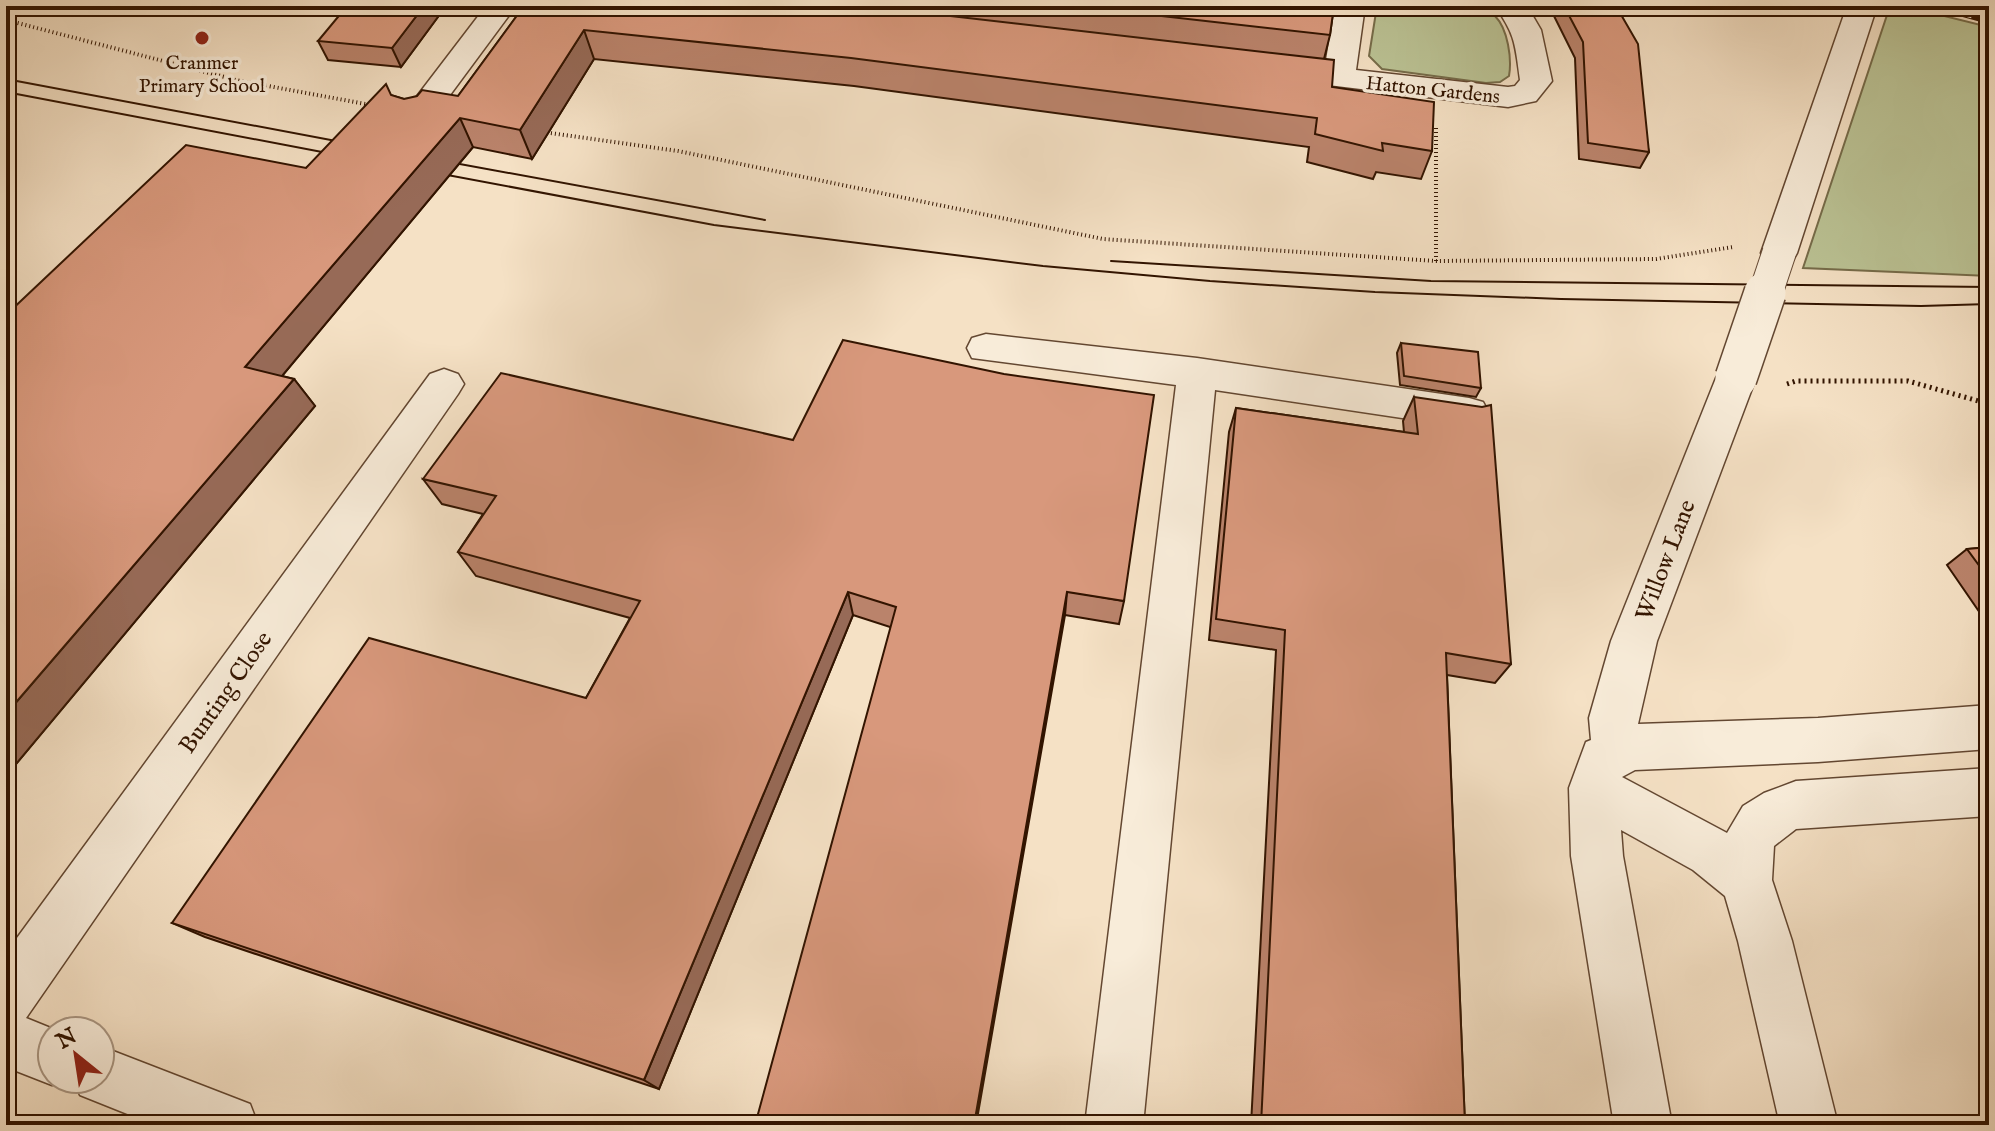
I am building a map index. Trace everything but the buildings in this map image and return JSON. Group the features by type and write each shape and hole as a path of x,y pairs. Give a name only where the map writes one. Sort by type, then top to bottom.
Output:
{"street":[{"path":"419,115 501,6"},
{"name":"Hatton Gardens","path":"1339,78 1350,6"},
{"name":"Hatton Gardens","path":"1308,74 1436,91 1508,97 1525,94 1536,81 1530,45 1520,12 1510,6"},
{"name":"Willow Lane","path":"1643,1125 1597,856 1613,718 1634,641 1736,378 1857,18"},
{"path":"986,348 1197,373 1469,413"},
{"path":"1114,1125 1197,373"},
{"name":"Bunting Close","path":"6,999 444,384"},
{"path":"1746,880 1606,770 1635,747 1818,740 1989,727"},
{"path":"1809,1125 1765,941 1746,880 1745,853 1751,832 1771,813 1796,805 1989,792"},
{"path":"6,1039 36,1051"},
{"path":"116,1087 148,1111 229,1125"}],"path":[{"path":"6,20 236,80 419,115"},
{"path":"1436,91 1436,261"},
{"path":"541,132 678,151 1103,239 1436,261 1656,259 1722,249"},
{"path":"1796,381 1908,381 1989,404"}],"green space":[{"path":"1377,6 1457,6 1486,11 1495,16 1506,36 1509,76 1500,82 1486,83 1382,69 1369,56"},
{"path":"1890,6 1904,6 1989,27 1989,276 1803,268"}],"tram line":[{"path":"6,79 352,144"},
{"path":"6,92 343,156"},
{"path":"438,160 765,220"},
{"path":"426,171 714,225 1043,266 1210,281 1375,292 1561,299 1921,306 1989,304"},
{"path":"1111,261 1431,281 1989,287"}],"railway":[{"path":"1934,6 1989,21"}],"place":[{"name":"Cranmer Primary School","path":"202,38"}]}
